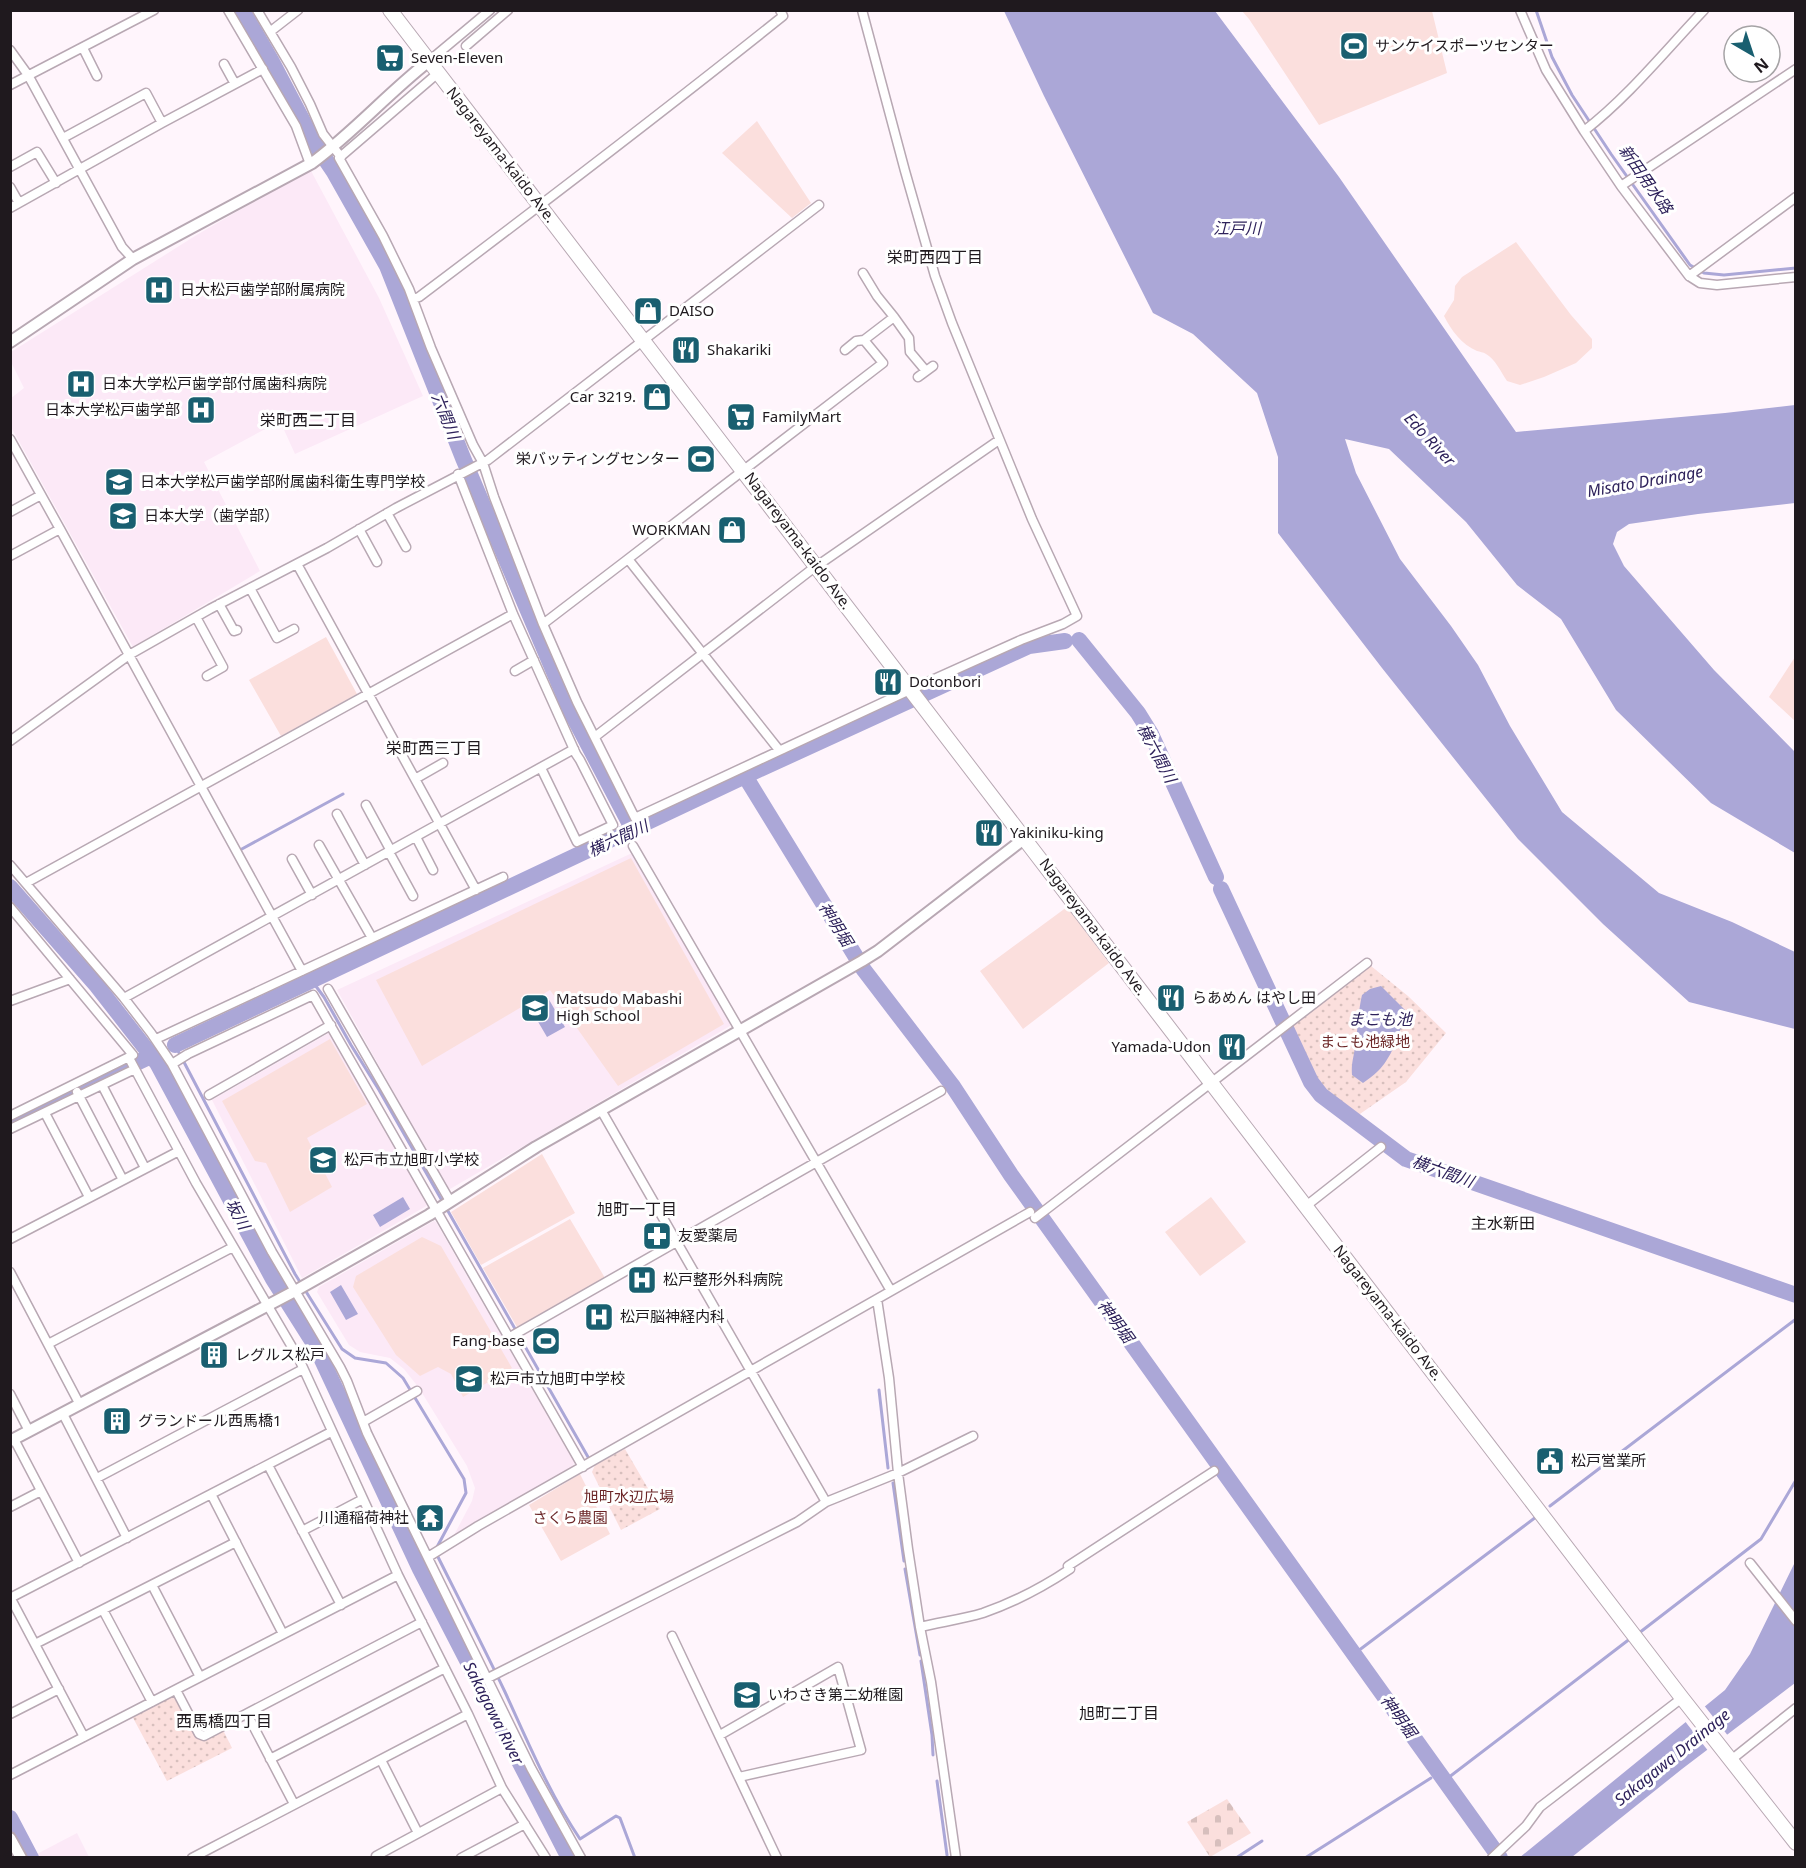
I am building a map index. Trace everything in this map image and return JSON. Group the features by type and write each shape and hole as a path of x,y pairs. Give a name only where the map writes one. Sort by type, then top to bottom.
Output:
{"main road":[{"name":"Nagareyama-kaido Ave.","path":"390,10 1796,1843"}],"street":[{"path":"10,85 154,10"},
{"path":"228,10 296,126 312,163"},
{"path":"257,10 310,104 323,134 331,148 340,157 392,253 473,446 483,463 543,624 577,702 635,818 779,750 1077,616 1032,519 999,440 935,276 862,10"},
{"path":"271,32 298,10"},
{"path":"340,157 490,10"},
{"path":"466,46 508,10"},
{"path":"413,300 540,206 783,16 780,10"},
{"path":"1520,10 1546,70 1584,131 1620,186 1689,276 1700,284 1717,285 1796,277"},
{"path":"1584,131 1633,89 1704,10"},
{"path":"83,48 97,76"},
{"path":"10,50 28,75 122,247 133,259"},
{"path":"224,64 235,84"},
{"path":"10,342 133,259 312,163 411,75 434,67"},
{"path":"10,208 263,69"},
{"path":"1620,186 1796,69"},
{"path":"63,138 146,93 162,123"},
{"path":"10,167 38,152 56,183"},
{"path":"10,187 19,203"},
{"path":"1689,276 1796,197"},
{"path":"10,741 129,655 458,474 483,463 819,206"},
{"path":"863,273 877,296 909,338 910,352 925,371"},
{"path":"847,345 864,340 894,317"},
{"path":"543,624 883,363 864,340"},
{"path":"10,439 302,971"},
{"path":"596,736 817,566 999,440"},
{"path":"458,474 513,614 574,749 614,825 577,842 541,768"},
{"path":"10,512 41,495"},
{"path":"387,513 406,547"},
{"path":"10,556 60,529"},
{"path":"359,529 377,562"},
{"path":"628,559 779,750"},
{"path":"297,564 476,890"},
{"path":"250,588 277,638 294,629"},
{"path":"219,604 234,632 237,630"},
{"path":"26,883 513,614"},
{"path":"196,617 223,667 207,676"},
{"path":"515,670 534,660"},
{"path":"123,998 574,749"},
{"path":"415,779 443,763"},
{"path":"366,805 413,896"},
{"path":"337,814 365,865"},
{"path":"416,837 433,870"},
{"path":"79,1563 12,1440 294,1292 437,1210 512,1162 858,963 878,951 1025,838"},
{"path":"319,845 372,938"},
{"path":"633,846 891,1291"},
{"path":"292,859 312,894"},
{"path":"10,865 123,998 170,1060 294,1292 344,1374 363,1422 493,1675 539,1783 581,1857"},
{"path":"157,1041 503,877"},
{"path":"10,907 133,1055 132,1063 233,1247 272,1304 502,1788 546,1857"},
{"path":"431,1556 478,1526 891,1291 1033,1215 1046,1211 1368,963"},
{"path":"10,1001 70,979"},
{"path":"328,989 450,1201"},
{"path":"170,1060 184,1057 313,995 584,1467"},
{"path":"209,1095 331,1025"},
{"path":"10,1129 102,1085 132,1063"},
{"path":"10,1116 74,1085 132,1063"},
{"path":"362,1078 375,1071"},
{"path":"74,1085 123,1180"},
{"path":"102,1085 145,1168"},
{"path":"510,1337 941,1091"},
{"path":"602,1110 826,1502"},
{"path":"45,1113 89,1197"},
{"path":"1306,1206 1381,1148"},
{"path":"10,1239 179,1150"},
{"path":"48,1344 233,1247"},
{"path":"10,1272 80,1405"},
{"path":"877,1299 889,1378 898,1473 956,1857"},
{"path":"97,1478 303,1369"},
{"path":"363,1422 417,1391"},
{"path":"10,1394 30,1431"},
{"path":"63,1414 127,1538"},
{"path":"84,1737 11,1598 331,1432"},
{"path":"493,1675 787,1527 826,1502 898,1473 973,1436"},
{"path":"268,1465 341,1605"},
{"path":"920,1627 992,1609 1023,1597 1049,1583 1069,1567 1214,1471"},
{"path":"10,1506 41,1491"},
{"path":"211,1494 284,1634"},
{"path":"302,1531 363,1499"},
{"path":"35,1644 236,1542"},
{"path":"1750,1563 1796,1621"},
{"path":"10,1775 399,1575"},
{"path":"152,1585 201,1677"},
{"path":"103,1610 152,1702"},
{"path":"176,1690 200,1734 204,1736 422,1622"},
{"path":"672,1636 777,1857"},
{"path":"720,1735 838,1667 861,1750 739,1777"},
{"path":"270,1759 445,1668"},
{"path":"10,1714 59,1689"},
{"path":"1492,1857 1526,1826 1540,1807 1685,1701"},
{"path":"1728,1756 1796,1708"},
{"path":"247,1714 294,1804"},
{"path":"192,1857 468,1714"},
{"path":"381,1760 418,1833"},
{"path":"376,1857 502,1788"},
{"path":"461,1857 525,1824"},
{"path":"10,1838 21,1857"}],"shaded area":[{"name":"日本大学松戸歯学部","path":"310,169 379,298 423,396 295,454 280,421 204,462 260,571 133,647 11,427 10,399 24,388 11,362 11,352 195,236"},
{"name":"Matsudo Mabashi High School","path":"630,854 634,855 731,1022 730,1026 450,1189 445,1185 337,990"},
{"name":"松戸市立旭町小学校","path":"329,1033 333,1033 428,1205 302,1278 212,1100"},
{"name":"松戸市立旭町中学校","path":"434,1221 574,1462 573,1467 452,1539 472,1501 475,1488 467,1466 419,1388 404,1369 390,1358 360,1352 349,1345 317,1292 319,1287"},
{"path":"77,1833 89,1857 36,1857 35,1855"}],"green space":[{"name":"サンケイスポーツセンター","path":"1242,11 1432,11 1447,73 1319,125"},
{"path":"757,121 811,203 792,218 722,153"},
{"path":"1516,242 1592,339 1592,348 1576,363 1520,385 1507,381 1489,356 1462,341 1444,316 1454,300 1455,286 1462,277"},
{"path":"326,637 357,694 281,736 249,680"},
{"path":"1795,657 1795,721 1769,697"},
{"path":"631,858 724,1024 618,1086 550,990 422,1066 376,980"},
{"path":"1067,907 1109,963 1023,1029 980,971"},
{"name":"まこも池緑地","path":"1371,966 1408,996 1446,1033 1406,1082 1357,1116 1330,1099 1314,1082 1290,1028"},
{"path":"330,1039 367,1104 307,1138 332,1187 290,1212 266,1163 255,1161 222,1101"},
{"path":"542,1154 575,1213 481,1265 451,1212"},
{"path":"1211,1197 1246,1242 1200,1276 1165,1232"},
{"path":"570,1219 605,1278 517,1327 483,1268"},
{"path":"422,1237 441,1246 512,1368 463,1397 451,1374 438,1367 420,1376 396,1355 353,1287 356,1276"},
{"name":"旭町水辺広場","path":"625,1449 660,1509 621,1530 592,1472 595,1465"},
{"name":"さくら農園","path":"580,1474 610,1534 561,1561 529,1505"},
{"path":"172,1696 176,1697 198,1738 204,1740 223,1730 232,1748 167,1781 132,1716"},
{"path":"1227,1799 1251,1833 1210,1857 1187,1822"}],"water":[{"name":"江戸川","path":"1004,11 1215,11 1339,177 1516,432 1795,405 1795,503 1629,524 1617,532 1613,544 1624,566 1714,670 1795,752 1795,853 1711,803 1616,710 1561,619 1517,585 1466,522 1389,449 1345,439 1356,473 1400,559 1478,665 1510,726 1562,812 1659,893 1732,922 1795,952 1795,1029 1689,1002 1603,924 1518,839 1382,668 1278,533 1278,457 1257,393 1193,334 1153,313"},
{"name":"まこも池","path":"1381,986 1405,1010 1399,1034 1388,1059 1363,1083 1352,1075 1362,995 1370,989"},
{"path":"548,998 565,1027 547,1037 530,1008"},
{"path":"403,1197 410,1209 380,1227 373,1215"},
{"path":"341,1285 358,1314 346,1320 330,1292"},
{"name":"Sakagawa Drainage","path":"1795,1562 1795,1683 1572,1857 1519,1858 1725,1690 1750,1654"}],"pier":[{"path":"1703,1704 1729,1737 1709,1752 1684,1720"}],"waterway":[{"name":"六間川","path":"242,10 315,144 334,172 387,266 463,458 571,712 633,830"},
{"name":"新田用水路","path":"1536,10 1552,57 1572,95 1690,265 1704,273 1724,275 1796,268"},
{"name":"横六間川","path":"1079,640 1138,713 1151,734 1216,877"},
{"name":"横六間川","path":"175,1045 745,776 1029,646 1065,641"},
{"name":"神明堀","path":"745,776 864,970 952,1085 1011,1175 1500,1858"},
{"path":"240,850 343,794"},
{"name":"坂川","path":"10,887 97,986 157,1063 273,1279 316,1347 420,1569 569,1858"},
{"name":"横六間川","path":"1221,889 1311,1082 1321,1095 1406,1159 1796,1295"},
{"path":"312,981 324,997 379,1090 588,1457"},
{"name":"Sakagawa River","path":"175,1045 295,1274 342,1349 355,1358 386,1363 403,1378 464,1479 466,1493 437,1547 437,1555 558,1804 580,1839 616,1816 620,1818 635,1858"},
{"path":"10,1123 151,1056"},
{"path":"1550,1506 1796,1319"},
{"path":"879,1390 888,1468"},
{"path":"1639,1633 1761,1539 1796,1480"},
{"path":"893,1483 904,1561"},
{"path":"1354,1654 1536,1517"},
{"path":"905,1569 920,1655"},
{"path":"1444,1781 1631,1638"},
{"path":"921,1661 933,1755"},
{"path":"1305,1858 1431,1778"},
{"path":"937,1781 947,1855"},
{"path":"10,1818 31,1858"},
{"path":"1236,1858 1262,1841"}],"place":[{"name":"サンケイスポーツセンター","path":"1354,46"},
{"name":"Seven-Eleven","path":"390,58"},
{"name":"日大松戸歯学部附属病院","path":"159,290"},
{"name":"DAISO","path":"648,311"},
{"name":"Shakariki","path":"686,350"},
{"name":"日本大学松戸歯学部付属歯科病院","path":"81,384"},
{"name":"Car 3219.","path":"657,397"},
{"name":"日本大学松戸歯学部","path":"201,410"},
{"name":"FamilyMart","path":"741,417"},
{"name":"栄バッティングセンター","path":"701,459"},
{"name":"日本大学松戸歯学部附属歯科衛生専門学校","path":"119,482"},
{"name":"日本大学（歯学部）","path":"123,516"},
{"name":"WORKMAN","path":"732,530"},
{"name":"Dotonbori","path":"888,682"},
{"name":"Yakiniku-king","path":"989,833"},
{"name":"らあめん はやし田","path":"1171,998"},
{"name":"Matsudo Mabashi High School","path":"535,1008"},
{"name":"Yamada-Udon","path":"1232,1047"},
{"name":"松戸市立旭町小学校","path":"323,1160"},
{"name":"友愛薬局","path":"657,1236"},
{"name":"松戸整形外科病院","path":"642,1280"},
{"name":"松戸脳神経内科","path":"599,1317"},
{"name":"Fang-base","path":"546,1341"},
{"name":"レグルス松戸","path":"214,1355"},
{"name":"松戸市立旭町中学校","path":"469,1379"},
{"name":"グランドール西馬橋1","path":"117,1421"},
{"name":"松戸営業所","path":"1550,1461"},
{"name":"川通稲荷神社","path":"430,1518"},
{"name":"いわさき第二幼稚園","path":"747,1695"}],"district":[{"name":"栄町西四丁目","path":"935,257"},
{"name":"栄町西二丁目","path":"308,420"},
{"name":"栄町西三丁目","path":"434,748"},
{"name":"旭町一丁目","path":"637,1209"},
{"name":"主水新田","path":"1503,1223"},
{"name":"旭町二丁目","path":"1119,1713"},
{"name":"西馬橋四丁目","path":"224,1721"}],"water label":[{"name":"Edo River","path":"1430,439"},
{"name":"Misato Drainage","path":"1645,481"}]}
